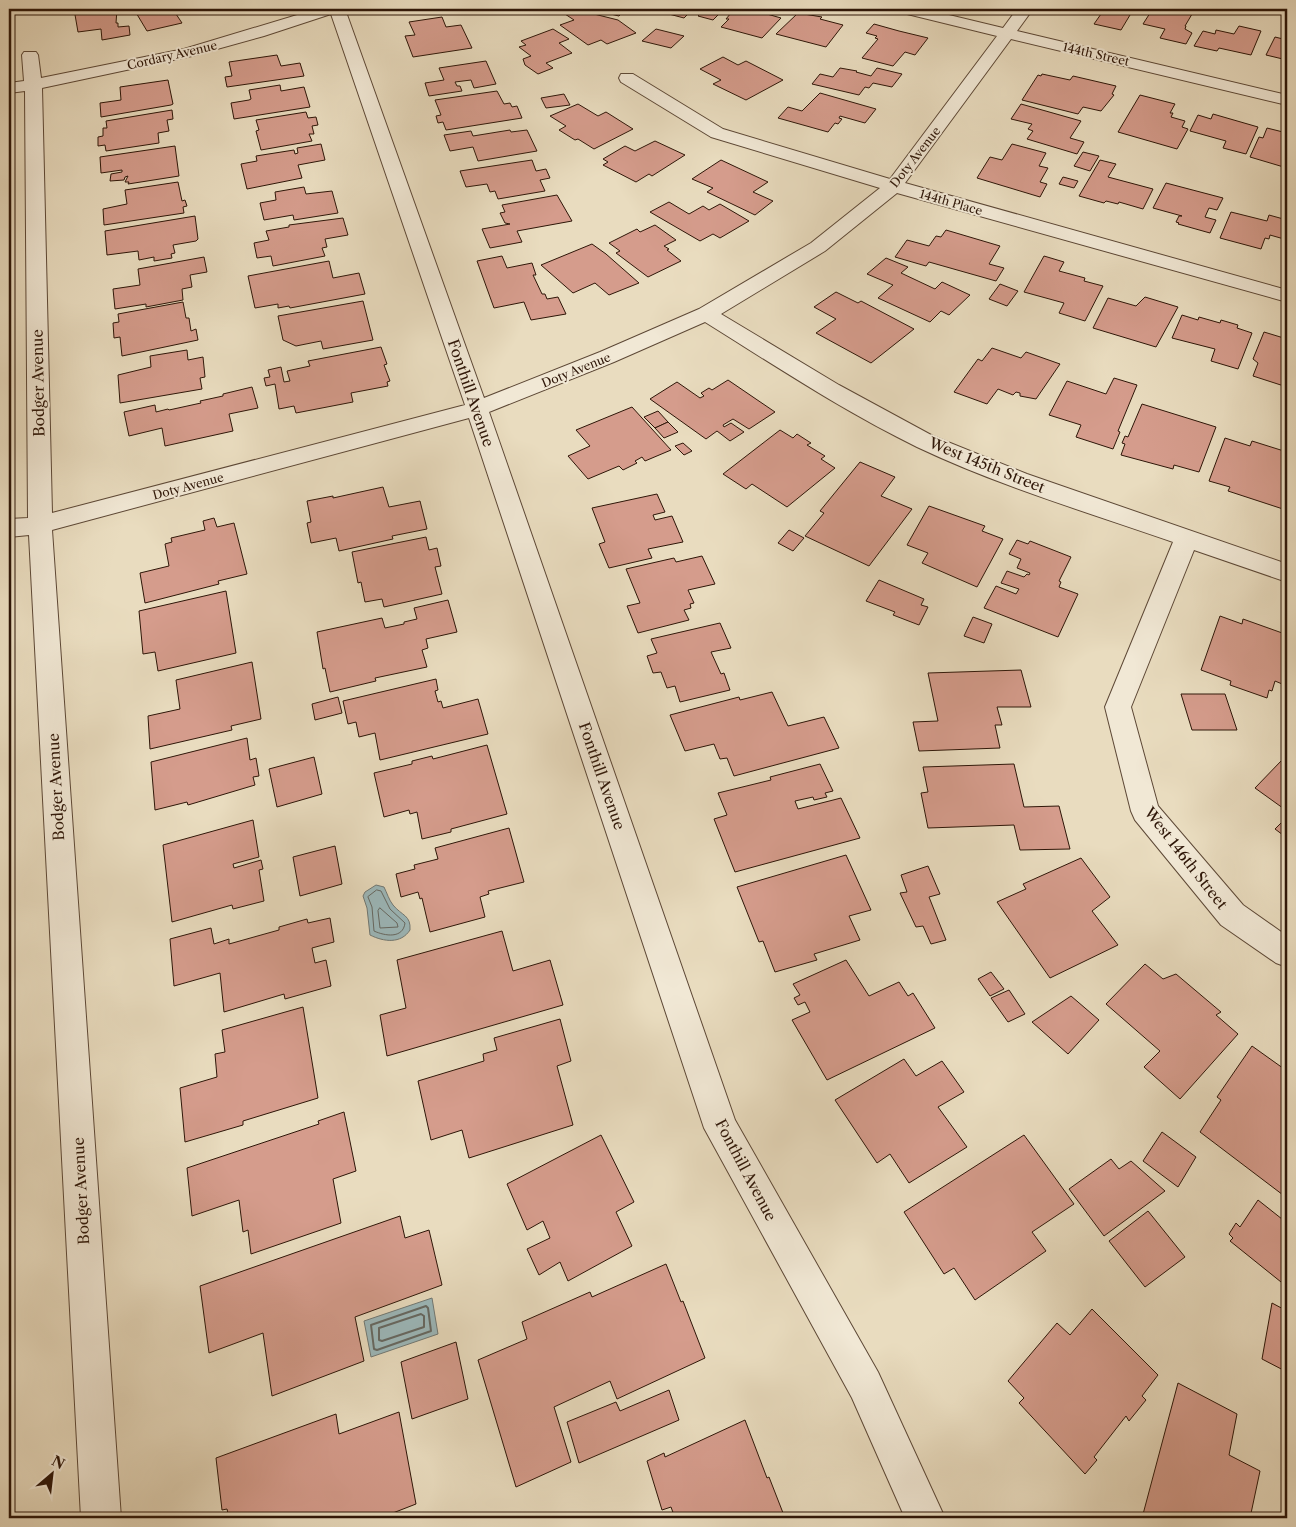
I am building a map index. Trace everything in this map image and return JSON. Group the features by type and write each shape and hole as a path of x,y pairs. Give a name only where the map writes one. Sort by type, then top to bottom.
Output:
{"street":[{"name":"Cordary Avenue","path":"21,86 186,53 258,33 332,9"},
{"name":"Fonthill Avenue","path":"337,9 477,410 722,1128 865,1385 925,1518"},
{"name":"144th Street","path":"905,9 1287,100"},
{"name":"Doty Avenue","path":"9,528 40,524 477,410 706,314 818,247 894,186 1009,34 1025,9"},
{"name":"Bodger Avenue","path":"30,56 21,86 40,524 101,1518"},
{"name":"144th Place","path":"627,78 717,133 894,186 1287,296"},
{"name":"West 145th Street","path":"706,314 831,390 925,441 1019,480 1287,573"},
{"name":"West 146th Street","path":"1186,538 1118,707 1145,811 1232,915 1287,953"}],"water":[{"path":"376,885 384,887 393,905 409,921 410,930 402,938 386,940 370,935 367,908 363,896 365,892"},
{"path":"432,1298 438,1334 371,1357 364,1321"}],"building":[{"path":"74,9 117,9 116,23 118,23 118,27 129,26 130,35 102,40 101,29 78,32"},
{"path":"136,9 186,9 187,11 176,14 182,23 147,31 135,11"},
{"path":"446,9 472,9 463,14"},
{"path":"600,9 625,10 619,16 598,11"},
{"path":"669,9 712,9 713,12 719,14 713,20 698,16 703,11 691,11 684,18 665,13"},
{"path":"712,9 727,9 723,12"},
{"path":"731,9 764,9 760,12 781,18 762,38 721,27 729,19 726,19 731,13 728,12"},
{"path":"1078,9 1133,10 1121,30 1094,24 1101,14"},
{"path":"1150,9 1195,9 1185,26 1185,29 1192,33 1186,44 1160,38 1165,29 1143,24 1152,10"},
{"path":"578,10 618,20 636,33 607,44 601,40 588,45 560,25 574,20 565,14"},
{"path":"798,13 822,17 820,19 843,25 826,47 776,34"},
{"path":"442,17 446,27 461,25 472,48 413,57 405,36 415,35 409,22"},
{"path":"874,24 928,38 915,55 905,52 893,66 862,58 878,39 875,38 877,36 866,33"},
{"path":"1239,26 1261,31 1251,55 1219,48 1217,51 1194,46 1203,31 1215,34 1216,30 1234,34"},
{"path":"553,29 569,39 559,43 572,53 546,63 553,68 538,74 525,65 523,59 531,56 519,47 526,45 521,41"},
{"path":"656,29 684,36 671,48 642,41"},
{"path":"1275,37 1287,40 1287,60 1266,55"},
{"path":"277,55 281,66 300,63 304,76 227,87 225,77 232,76 229,62"},
{"path":"723,57 738,65 746,61 783,80 746,100 713,84 721,80 700,69"},
{"path":"486,61 496,84 474,88 471,80 455,82 462,91 429,96 425,83 444,80 439,68"},
{"path":"840,68 871,76 877,68 902,74 892,87 873,83 869,88 865,87 859,95 812,84 820,74 833,77"},
{"path":"1042,74 1070,80 1073,76 1116,86 1112,94 1114,95 1101,111 1083,107 1078,114 1022,100 1038,75 1041,76"},
{"path":"168,80 173,104 101,117 100,103 121,100 120,87"},
{"path":"280,85 281,91 304,87 310,107 234,119 231,103 251,99 249,90"},
{"path":"497,91 504,104 510,103 512,107 517,106 522,118 446,130 443,122 438,123 436,116 441,115 435,100"},
{"path":"820,93 876,109 865,123 840,116 839,118 842,119 838,124 835,123 828,132 778,118 788,107 802,111"},
{"path":"564,94 570,105 546,108 541,98"},
{"path":"1140,95 1175,104 1170,113 1173,113 1171,117 1185,121 1182,127 1188,129 1177,149 1118,132"},
{"path":"578,104 598,116 606,112 633,129 594,149 559,130 566,126 550,116"},
{"path":"1021,104 1081,121 1070,138 1084,142 1077,154 1027,139 1033,131 1028,129 1032,124 1011,119"},
{"path":"172,110 173,119 167,120 169,131 158,133 159,143 106,151 105,145 98,146 98,137 103,136 103,128 107,128 106,121"},
{"path":"306,112 308,118 316,117 318,125 312,126 314,134 309,134 312,141 261,150 256,131 259,130 256,120"},
{"path":"1213,114 1258,127 1246,154 1223,148 1226,141 1190,131 1198,115 1211,119"},
{"path":"1267,128 1287,133 1287,168 1250,157 1259,137 1263,138"},
{"path":"510,130 511,132 527,130 537,151 478,161 473,147 450,151 444,135 471,131 473,136"},
{"path":"655,141 685,155 652,176 649,174 636,182 603,165 608,162 603,159 625,146 635,151"},
{"path":"321,144 325,160 298,165 302,178 247,189 241,164 257,161 256,156 294,150 295,154 298,153 297,148"},
{"path":"1012,144 1046,153 1039,166 1048,168 1040,182 1047,184 1040,197 977,178 990,157 1002,160"},
{"path":"175,146 179,176 128,184 129,182 125,182 128,176 124,180 110,181 111,174 122,172 122,170 101,173 100,157"},
{"path":"1083,152 1099,156 1090,171 1074,166"},
{"path":"532,160 536,171 546,169 550,178 540,180 545,191 498,199 495,191 490,192 487,184 466,187 460,171"},
{"path":"721,160 768,182 753,192 773,201 755,215 707,192 713,188 692,179"},
{"path":"1100,160 1116,164 1108,177 1153,189 1143,209 1119,202 1118,204 1106,201 1104,203 1079,196"},
{"path":"1063,177 1078,181 1074,188 1059,184"},
{"path":"178,182 182,201 185,200 187,206 183,207 184,213 104,225 103,209 127,204 125,190"},
{"path":"1166,183 1223,198 1217,210 1209,208 1205,217 1216,220 1210,233 1178,224 1176,222 1179,216 1182,216 1153,208"},
{"path":"304,187 306,194 332,191 338,213 294,220 293,215 264,220 260,203 276,200 275,192"},
{"path":"557,195 572,221 517,231 522,242 490,248 482,229 510,224 505,223 500,213 505,212 502,205"},
{"path":"669,202 689,214 703,206 709,210 720,204 749,221 720,238 713,234 700,241 650,212"},
{"path":"1231,212 1267,221 1269,215 1287,220 1287,232 1284,239 1270,235 1269,239 1265,238 1261,249 1220,238"},
{"path":"195,216 198,239 173,245 175,253 171,254 172,258 154,261 154,257 139,260 138,251 107,255 105,231"},
{"path":"343,218 348,235 325,239 327,247 322,248 325,256 273,266 271,256 257,258 254,243 269,240 266,231 289,227 289,225"},
{"path":"655,225 676,240 664,246 681,261 648,277 616,253 620,251 609,243 637,229 640,232"},
{"path":"946,230 1000,246 989,264 1004,268 996,281 929,262 926,266 895,257 907,240 929,246 936,236 941,237"},
{"path":"592,244 639,283 609,295 595,283 573,293 541,265"},
{"path":"502,256 507,268 532,263 536,275 533,275 542,294 545,294 547,299 558,297 566,314 531,320 524,302 494,308 477,261"},
{"path":"1044,256 1064,262 1059,271 1085,278 1084,281 1103,286 1085,321 1059,313 1064,303 1024,292"},
{"path":"204,257 207,272 190,275 192,287 182,289 183,300 146,307 146,304 115,309 113,289 140,285 138,269"},
{"path":"886,258 908,267 901,273 935,289 942,282 970,295 949,315 941,311 930,322 878,298 893,285 867,274"},
{"path":"329,261 333,278 359,273 365,294 290,308 289,306 278,308 278,304 255,308 248,276"},
{"path":"1000,284 1018,291 1007,306 989,299"},
{"path":"836,292 858,303 861,301 914,329 871,363 816,333 836,319 814,307"},
{"path":"1145,297 1178,307 1156,347 1093,328 1108,298 1136,306"},
{"path":"363,301 373,340 323,349 321,341 296,346 283,340 278,316"},
{"path":"183,302 186,318 189,318 191,331 196,329 198,340 122,356 120,337 114,338 113,323 119,322 118,314"},
{"path":"1182,315 1198,320 1199,317 1220,323 1221,320 1238,325 1237,328 1252,333 1238,369 1211,361 1215,349 1172,338"},
{"path":"1264,332 1287,339 1287,387 1253,376 1258,363 1253,359"},
{"path":"381,347 387,364 384,365 390,381 387,382 388,386 351,393 353,402 296,413 294,406 279,409 275,384 266,386 264,378 270,377 268,370 281,367 284,382 290,381 287,371 310,366 308,361"},
{"path":"992,348 1021,358 1026,352 1060,364 1036,399 1020,396 1020,393 1016,392 1013,395 998,389 987,404 954,392 978,359 982,361"},
{"path":"187,350 188,360 203,357 205,377 200,378 202,389 120,403 118,375 151,367 150,356"},
{"path":"1114,378 1137,385 1118,431 1120,432 1113,449 1076,437 1081,425 1049,415 1067,381 1106,394"},
{"path":"728,380 775,412 749,429 733,419 723,425 724,427 731,423 744,432 730,441 717,431 706,439 650,399 677,382 700,398 704,396 701,393 709,388 712,390"},
{"path":"252,387 258,408 229,414 233,431 165,446 162,428 129,436 124,412 155,405 156,412 169,410 201,403 200,401"},
{"path":"1142,404 1216,427 1199,472 1174,465 1173,469 1121,455 1125,444 1122,443 1125,436 1128,437"},
{"path":"632,407 671,450 645,461 642,457 635,461 637,463 623,470 619,466 588,479 568,456 590,446 576,430"},
{"path":"658,411 668,422 655,428 644,417"},
{"path":"668,422 678,432 664,438 655,428"},
{"path":"780,430 793,438 797,434 811,443 807,445 825,456 821,459 835,468 787,507 752,484 746,489 723,474"},
{"path":"1225,438 1250,446 1252,441 1287,452 1286,510 1228,491 1230,487 1209,481"},
{"path":"683,443 692,451 684,455 675,446"},
{"path":"860,462 895,477 881,496 912,509 869,566 805,536 824,513 820,511"},
{"path":"383,487 389,507 420,501 427,529 392,536 393,539 339,551 336,538 311,543 307,523 311,522 307,501 333,496 333,498"},
{"path":"657,494 665,512 653,515 655,520 672,516 683,542 648,549 652,558 609,568 599,544 605,542 592,508"},
{"path":"929,506 985,526 982,531 1003,539 977,587 922,563 928,553 907,545"},
{"path":"214,518 217,527 234,523 247,574 218,581 219,584 145,603 140,573 169,566 165,544 172,542 171,538 205,530 203,521"},
{"path":"789,530 804,538 793,551 778,543"},
{"path":"426,537 429,550 437,548 441,566 435,567 442,594 384,607 382,599 365,602 361,582 358,583 352,552"},
{"path":"1017,540 1028,544 1030,541 1071,557 1059,581 1061,582 1059,587 1078,594 1058,637 984,608 996,586 1016,594 1019,589 1001,583 1007,571 1024,577 1030,573 1017,568 1021,559 1009,554"},
{"path":"702,556 715,584 688,590 694,603 690,604 691,608 684,610 689,620 638,633 627,606 640,603 626,569 674,558 676,562"},
{"path":"879,580 924,599 921,605 928,607 919,625 893,615 895,612 866,601"},
{"path":"226,591 236,653 158,671 155,652 143,654 139,611"},
{"path":"448,600 457,632 426,639 428,648 422,650 427,667 375,678 376,681 330,692 325,668 323,669 317,632 382,618 385,628 404,624 404,622 417,619 414,608"},
{"path":"1220,616 1242,624 1243,619 1285,634 1283,643 1287,644 1287,686 1275,681 1272,691 1269,690 1267,698 1230,685 1231,681 1201,670"},
{"path":"973,617 992,624 984,643 964,636"},
{"path":"720,623 731,648 711,652 721,674 724,673 730,690 680,702 675,686 667,688 661,672 653,673 647,656 657,653 651,639"},
{"path":"252,662 261,719 231,726 232,730 150,749 148,716 180,709 176,680"},
{"path":"1021,670 1031,707 997,707 1002,725 995,725 1000,748 919,751 913,722 938,721 928,673"},
{"path":"436,679 438,690 435,691 438,702 441,701 443,708 478,699 488,734 380,760 375,733 359,737 356,722 348,724 343,701"},
{"path":"772,692 788,726 824,717 839,748 734,776 727,758 720,759 714,744 685,751 670,715 739,697 740,700"},
{"path":"1181,694 1225,694 1237,730 1192,730"},
{"path":"338,697 342,713 315,720 312,704"},
{"path":"247,738 250,760 256,758 259,776 253,777 255,785 188,805 187,802 155,810 151,762"},
{"path":"487,745 507,814 422,839 417,812 410,814 409,810 384,817 374,773 412,764 412,761 432,756 433,759"},
{"path":"314,757 322,794 277,807 269,769"},
{"path":"1282,760 1287,764 1287,811 1255,788"},
{"path":"820,764 833,791 825,793 827,797 814,800 813,797 795,801 798,809 841,798 860,838 735,872 714,819 727,815 718,793 771,780 770,777"},
{"path":"1014,764 1024,807 1059,806 1070,849 1020,850 1014,825 928,828 921,793 928,792 923,767"},
{"path":"1287,817 1287,838 1275,829"},
{"path":"253,820 259,857 233,864 234,868 261,860 263,869 259,870 264,901 233,909 232,905 172,922 163,845"},
{"path":"509,828 524,882 488,891 489,894 480,897 485,917 430,932 422,898 420,899 418,892 401,897 396,874 415,869 414,865 438,859 435,848"},
{"path":"335,846 342,884 300,896 293,857"},
{"path":"846,855 871,910 849,916 860,940 814,954 817,960 775,972 763,941 759,942 737,887"},
{"path":"1081,858 1110,897 1092,911 1118,945 1050,978 997,902 1026,889 1023,884"},
{"path":"928,866 940,894 929,897 946,940 931,944 923,926 916,927 900,893 907,892 901,875"},
{"path":"330,918 334,942 312,948 315,963 326,960 331,986 285,999 284,994 224,1012 220,973 174,986 170,939 211,928 214,944 229,939 229,944 279,930 279,927 307,919 308,923"},
{"path":"502,931 513,971 550,960 563,1005 387,1056 380,1015 406,1008 397,960"},
{"path":"846,960 869,996 899,982 908,996 913,993 935,1028 827,1080 792,1020 810,1012 805,1002 798,1005 794,998 800,995 793,984"},
{"path":"1145,964 1163,979 1176,974 1221,1012 1216,1015 1238,1034 1180,1099 1144,1067 1160,1051 1106,1004"},
{"path":"991,972 1004,989 990,996 978,979"},
{"path":"1009,990 1025,1014 1008,1022 991,998"},
{"path":"1071,996 1099,1020 1068,1054 1032,1022"},
{"path":"303,1007 318,1098 243,1121 243,1125 185,1142 180,1088 217,1077 215,1054 225,1052 222,1030"},
{"path":"560,1019 571,1061 557,1066 573,1125 469,1158 462,1130 431,1140 418,1081 484,1061 483,1054 497,1050 494,1038"},
{"path":"1252,1046 1287,1071 1287,1198 1200,1132 1221,1100 1217,1097"},
{"path":"904,1059 916,1076 942,1061 964,1092 938,1107 967,1147 909,1183 890,1154 877,1163 835,1100"},
{"path":"344,1112 356,1171 333,1179 341,1223 251,1254 248,1230 243,1232 239,1200 192,1216 187,1168 319,1124 318,1121"},
{"path":"1162,1132 1196,1157 1178,1187 1143,1161"},
{"path":"601,1135 634,1202 616,1212 632,1246 568,1281 560,1262 539,1275 527,1249 550,1238 543,1221 527,1230 507,1184"},
{"path":"1024,1135 1074,1204 1032,1232 1046,1251 975,1300 954,1268 944,1274 904,1212"},
{"path":"1111,1159 1119,1169 1131,1161 1165,1191 1104,1236 1069,1189"},
{"path":"1258,1200 1287,1223 1286,1286 1230,1241 1233,1238 1229,1234 1236,1223 1240,1227"},
{"path":"1148,1211 1185,1257 1145,1287 1109,1241"},
{"path":"400,1216 405,1238 429,1230 442,1285 355,1317 364,1361 272,1396 263,1333 209,1353 200,1286"},
{"path":"666,1264 681,1302 683,1301 705,1358 617,1399 610,1381 554,1407 571,1462 516,1487 478,1360 527,1339 522,1322 590,1292 592,1297"},
{"path":"1272,1303 1287,1311 1287,1372 1262,1359"},
{"path":"1092,1309 1158,1375 1142,1396 1146,1400 1129,1421 1126,1416 1094,1457 1097,1460 1085,1474 1019,1403 1024,1398 1008,1381 1057,1323 1070,1335"},
{"path":"456,1342 468,1399 412,1419 401,1362"},
{"path":"1178,1383 1237,1414 1229,1455 1260,1471 1250,1518 1142,1518"},
{"path":"669,1390 679,1420 579,1463 567,1422 616,1402 620,1411"},
{"path":"399,1412 416,1504 380,1518 229,1518 227,1509 222,1510 216,1458 336,1414 339,1434"},
{"path":"745,1420 767,1478 769,1477 785,1518 675,1518 671,1507 662,1510 647,1461 664,1453 665,1457"}]}
